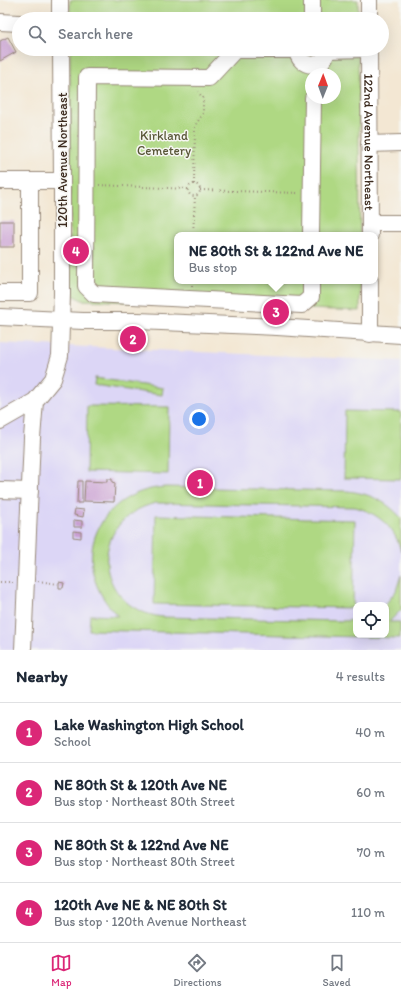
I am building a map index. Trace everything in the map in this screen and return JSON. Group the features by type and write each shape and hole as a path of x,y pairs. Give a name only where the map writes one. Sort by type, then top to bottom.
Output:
{"street":[{"path":"60,0 60,12"},
{"path":"312,0 312,12"},
{"path":"369,0 369,12"},
{"path":"0,22 12,23"},
{"name":"120th Avenue Northeast","path":"35,401 53,379 60,356 62,320 61,56"},
{"path":"230,56 210,78 87,77 86,286 94,294 302,305 310,297 311,284"},
{"path":"299,56 313,68"},
{"path":"315,68 326,56"},
{"name":"122nd Avenue Northeast","path":"369,56 370,229"},
{"path":"311,232 314,104"},
{"path":"369,144 401,143"},
{"path":"0,181 62,181"},
{"path":"0,293 30,293 30,181"},
{"path":"370,229 401,223"},
{"path":"370,284 370,334"},
{"path":"0,317 277,327 401,335"},
{"path":"0,421 35,401"},
{"path":"23,650 35,401"},
{"path":"0,490 30,491"}],"path":[{"path":"194,184 195,126 203,113 203,98 196,90 196,79"},
{"path":"188,189 190,185 194,184"},
{"path":"194,184 198,185 200,190"},
{"path":"87,185 188,189"},
{"path":"188,189 189,193 195,196"},
{"path":"200,190 312,193"},
{"path":"193,232 195,196 199,194 200,190"},
{"path":"40,581 58,584"},
{"path":"0,582 5,582"}],"shaded area":[{"path":"0,343 401,361 401,650 0,650"}],"green space":[{"path":"70,0 358,0 358,12 70,12"},
{"name":"Kirkland Cemetery","path":"70,56 358,56 360,232 174,232 174,284 360,284 360,311 82,300 70,294"},
{"path":"95,378 163,388 162,395 94,385"},
{"path":"87,406 169,407 168,474 86,472"},
{"path":"345,411 401,412 401,479 344,478"},
{"path":"166,487 355,492 377,499 390,507 401,518 401,552 399,543 385,523 371,513 355,507 156,503 134,512 118,526 109,544 107,563 111,581 122,598 139,610 162,617 353,620 353,637 89,630 90,615 118,616 102,596 94,575 92,554 96,534 106,516 121,502 141,492"},
{"path":"156,515 355,520 353,608 154,604"},
{"path":"401,575 401,610 389,622 389,602 387,602 396,591"},
{"path":"389,622 400,622 400,638 389,638"}],"building":[{"path":"8,37 12,44 12,54 0,61 0,41"},
{"path":"0,221 14,221 14,247 0,247"},
{"path":"107,479 112,479 112,482 115,483 114,502 84,501 85,481 107,482"},
{"path":"78,481 82,481 82,503 77,503"},
{"path":"75,509 84,510 83,517 74,515"},
{"path":"74,520 82,521 82,527 74,527"},
{"path":"73,531 81,532 81,538 73,537"},
{"path":"59,582 64,583 63,588 59,588"}],"place":[{"name":"120th Ave NE & NE 80th St","path":"76,251"},
{"name":"NE 80th St & 122nd Ave NE","path":"276,312"},
{"name":"NE 80th St & 120th Ave NE","path":"133,339"},
{"name":"Lake Washington High School","path":"200,483"}]}
